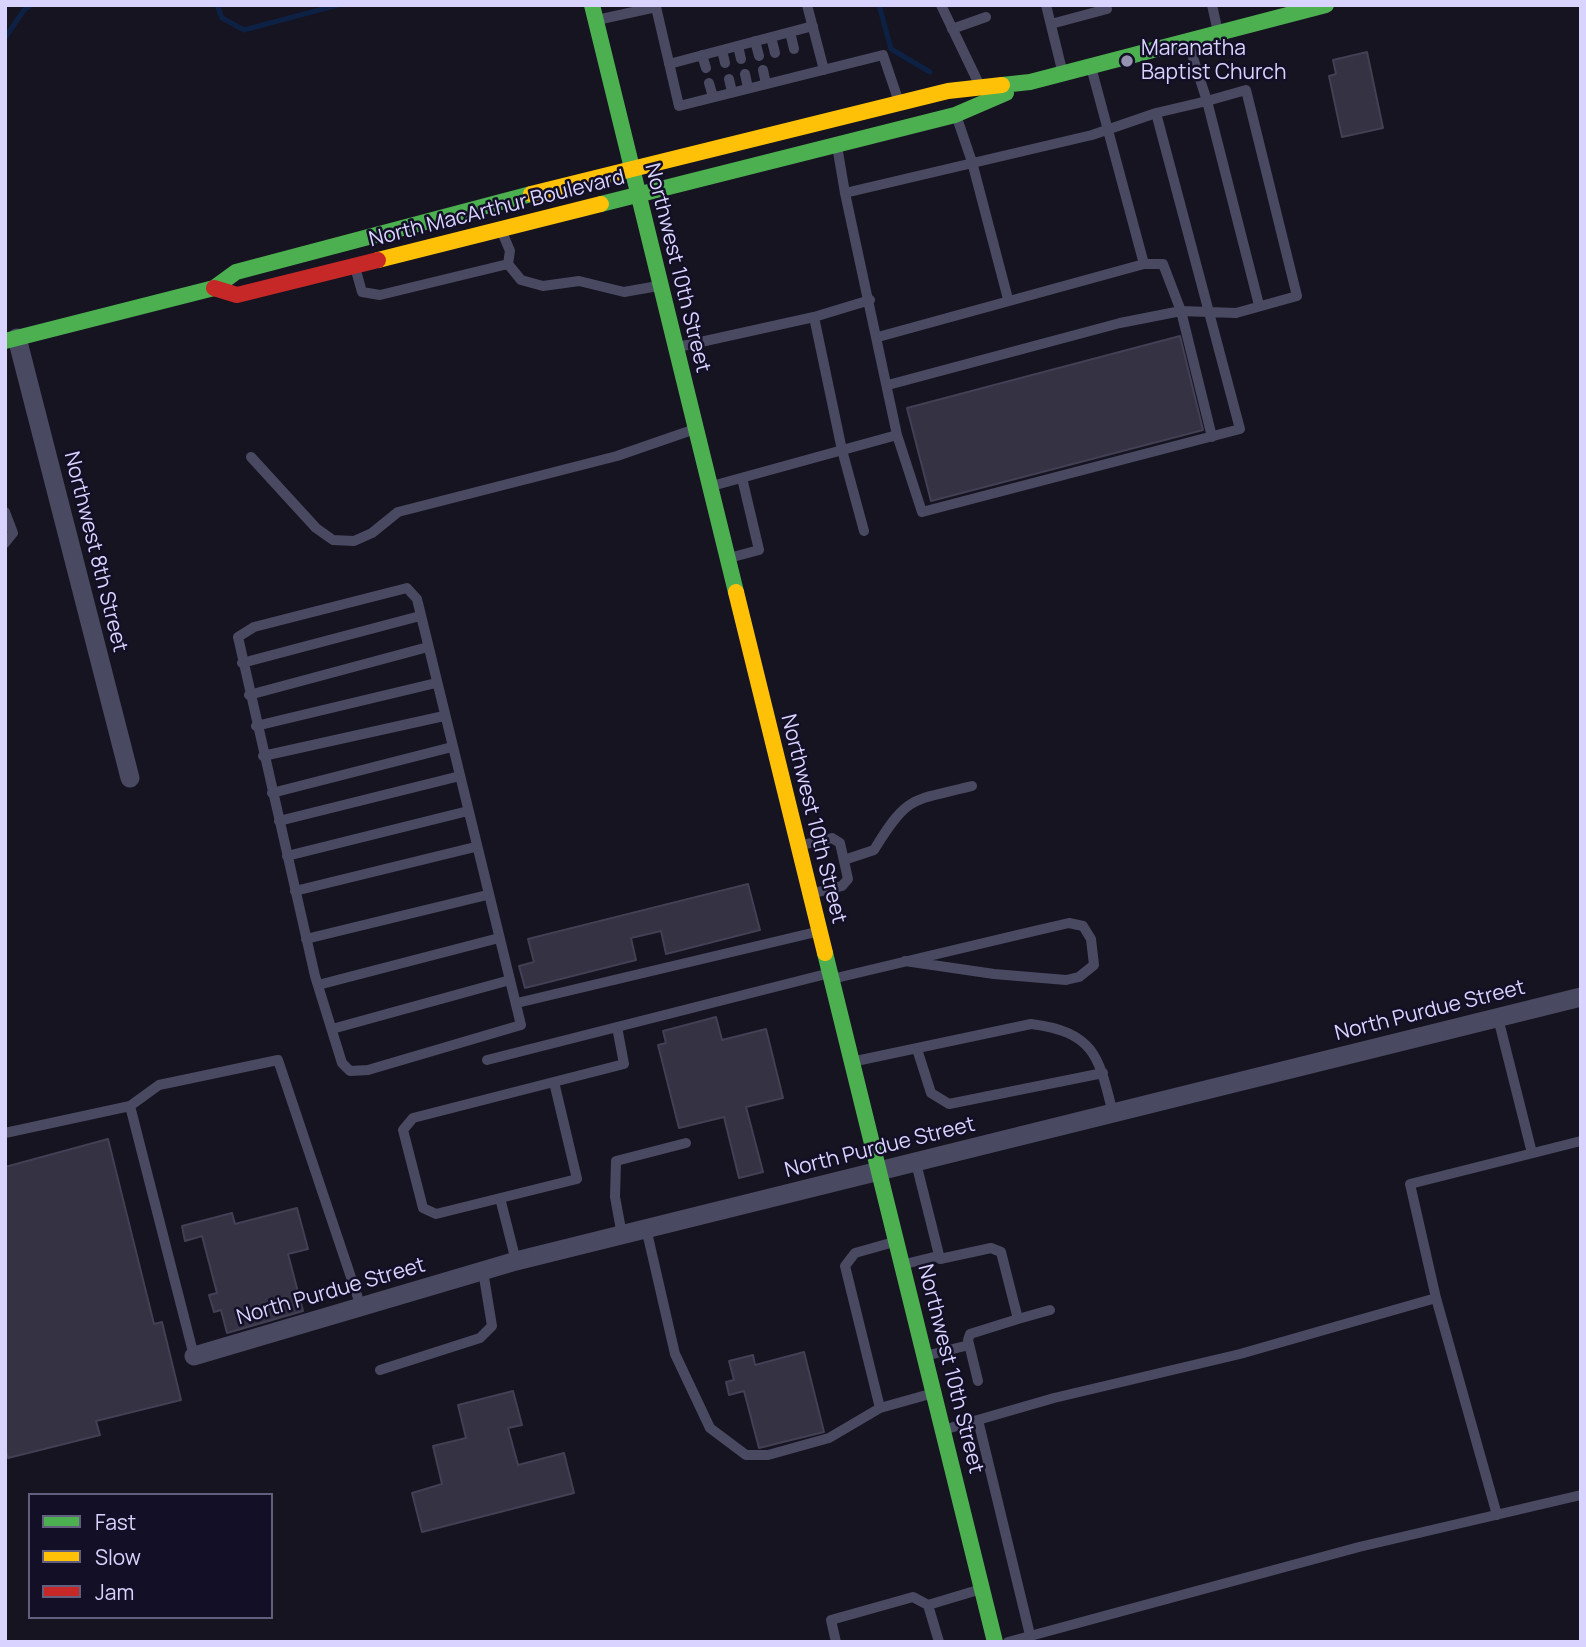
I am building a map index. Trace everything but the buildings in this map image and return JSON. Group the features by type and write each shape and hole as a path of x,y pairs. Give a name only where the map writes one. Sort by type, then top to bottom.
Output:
{"main road":[{"name":"North MacArthur Boulevard","path":"11,339 214,288 236,272 631,168 948,91 1030,82 1326,5"},
{"name":"Northwest 10th Street","path":"594,13 995,1642"},
{"name":"North MacArthur Boulevard","path":"214,288 237,295 502,231 956,115 1030,82"}],"street":[{"name":"Northwest 8th Street","path":"11,339 130,778"},
{"name":"North Purdue Street","path":"194,1356 516,1261 1581,997"}],"lane":[{"path":"807,5 824,70"},
{"path":"941,5 981,87"},
{"path":"1046,5 1063,74"},
{"path":"1212,5 1219,33"},
{"path":"594,13 657,6 678,106 883,55 899,103"},
{"path":"1051,24 1107,9"},
{"path":"952,29 986,17"},
{"path":"669,64 813,26"},
{"path":"790,32 794,49"},
{"path":"771,37 775,53"},
{"path":"755,41 759,56"},
{"path":"1188,41 1207,101 1259,305"},
{"path":"738,46 741,59"},
{"path":"722,50 725,63"},
{"path":"702,55 706,68"},
{"path":"798,63 801,76"},
{"path":"1090,66 1144,264"},
{"path":"779,67 782,80"},
{"path":"763,70 766,84"},
{"path":"745,74 748,88"},
{"path":"729,79 732,92"},
{"path":"709,83 713,97"},
{"path":"845,193 1107,130 1156,113 1246,90 1297,296 1236,313 1181,311 1120,323 888,385"},
{"path":"837,146 897,435 922,512 1240,429 1156,113"},
{"path":"956,115 972,162 1008,299"},
{"path":"502,231 510,251 508,264 520,280 543,286 579,281 624,292 660,285"},
{"path":"355,267 362,292 380,295 508,264"},
{"path":"878,337 1008,299 1144,264 1163,264 1181,311 1212,437"},
{"path":"675,347 814,317 870,300"},
{"path":"814,317 842,450 864,531"},
{"path":"251,457 316,528 333,540 354,541 372,533 398,512 617,456 695,429"},
{"path":"709,487 897,435"},
{"path":"727,558 759,550 742,478"},
{"path":"5,512 13,533 5,542"},
{"path":"407,588 416,599 428,647 475,847 521,1025 368,1070 350,1071 342,1063 306,939 238,638 254,626 407,588"},
{"path":"242,663 421,616"},
{"path":"249,695 428,647"},
{"path":"256,726 436,683"},
{"path":"264,756 444,716"},
{"path":"272,793 452,747"},
{"path":"279,821 460,776"},
{"path":"844,860 874,850 895,816 910,801 972,786"},
{"path":"287,856 468,811"},
{"path":"799,846 832,838 839,843 844,860 848,880 842,886 811,894"},
{"path":"295,891 475,847"},
{"path":"306,939 487,895"},
{"path":"487,1060 831,976 1069,923 1083,926 1091,939 1094,965 1079,977 1066,980 994,974 905,961"},
{"path":"517,1003 820,931"},
{"path":"318,985 499,939"},
{"path":"332,1029 510,980"},
{"path":"1498,1018 1532,1153"},
{"path":"852,1062 1031,1024 1047,1026 1073,1033 1092,1049 1103,1073 1113,1114"},
{"path":"554,1082 577,1179 436,1214 423,1208 403,1129 413,1118 624,1064 617,1027"},
{"path":"917,1049 931,1093 948,1104 1103,1073"},
{"path":"5,1133 130,1106 159,1085 278,1060 361,1307"},
{"path":"130,1106 194,1356"},
{"path":"1497,1515 1436,1298 1410,1184 1581,1141"},
{"path":"622,1235 615,1197 616,1161 686,1143"},
{"path":"916,1163 938,1256 943,1260 991,1248 1001,1252 1018,1319"},
{"path":"500,1198 516,1261"},
{"path":"646,1228 675,1354 710,1428 746,1455 768,1455 829,1438 880,1408 934,1393"},
{"path":"880,1408 845,1266 855,1253 897,1241"},
{"path":"902,1265 938,1256"},
{"path":"380,1370 480,1338 492,1326 483,1271"},
{"path":"943,1430 1044,1400 1240,1354 1436,1298"},
{"path":"978,1381 969,1345 970,1334 975,1330 1050,1310"},
{"path":"925,1356 969,1345"},
{"path":"978,1420 1030,1635"},
{"path":"1008,1642 1359,1547 1581,1495"},
{"path":"836,1642 831,1620 913,1597 928,1605 982,1589"},
{"path":"928,1605 939,1642"}],"waterway":[{"path":"5,38 24,10 31,5"},
{"path":"217,5 222,18 244,30 338,5"},
{"path":"879,5 891,49 930,72"}],"traffic: fast":[{"path":"592,5 736,592"},
{"path":"1002,85 1030,82 1326,5"},
{"path":"601,204 955,115 1006,93"},
{"path":"5,341 214,288 236,272 531,194"},
{"path":"825,953 995,1642"}],"traffic: slow":[{"path":"531,194 948,91 1002,85"},
{"path":"378,260 601,204"},
{"path":"736,592 825,953"}],"traffic: jam":[{"path":"214,288 237,295 378,260"}],"place":[{"name":"Maranatha Baptist Church","path":"1127,61"}]}
